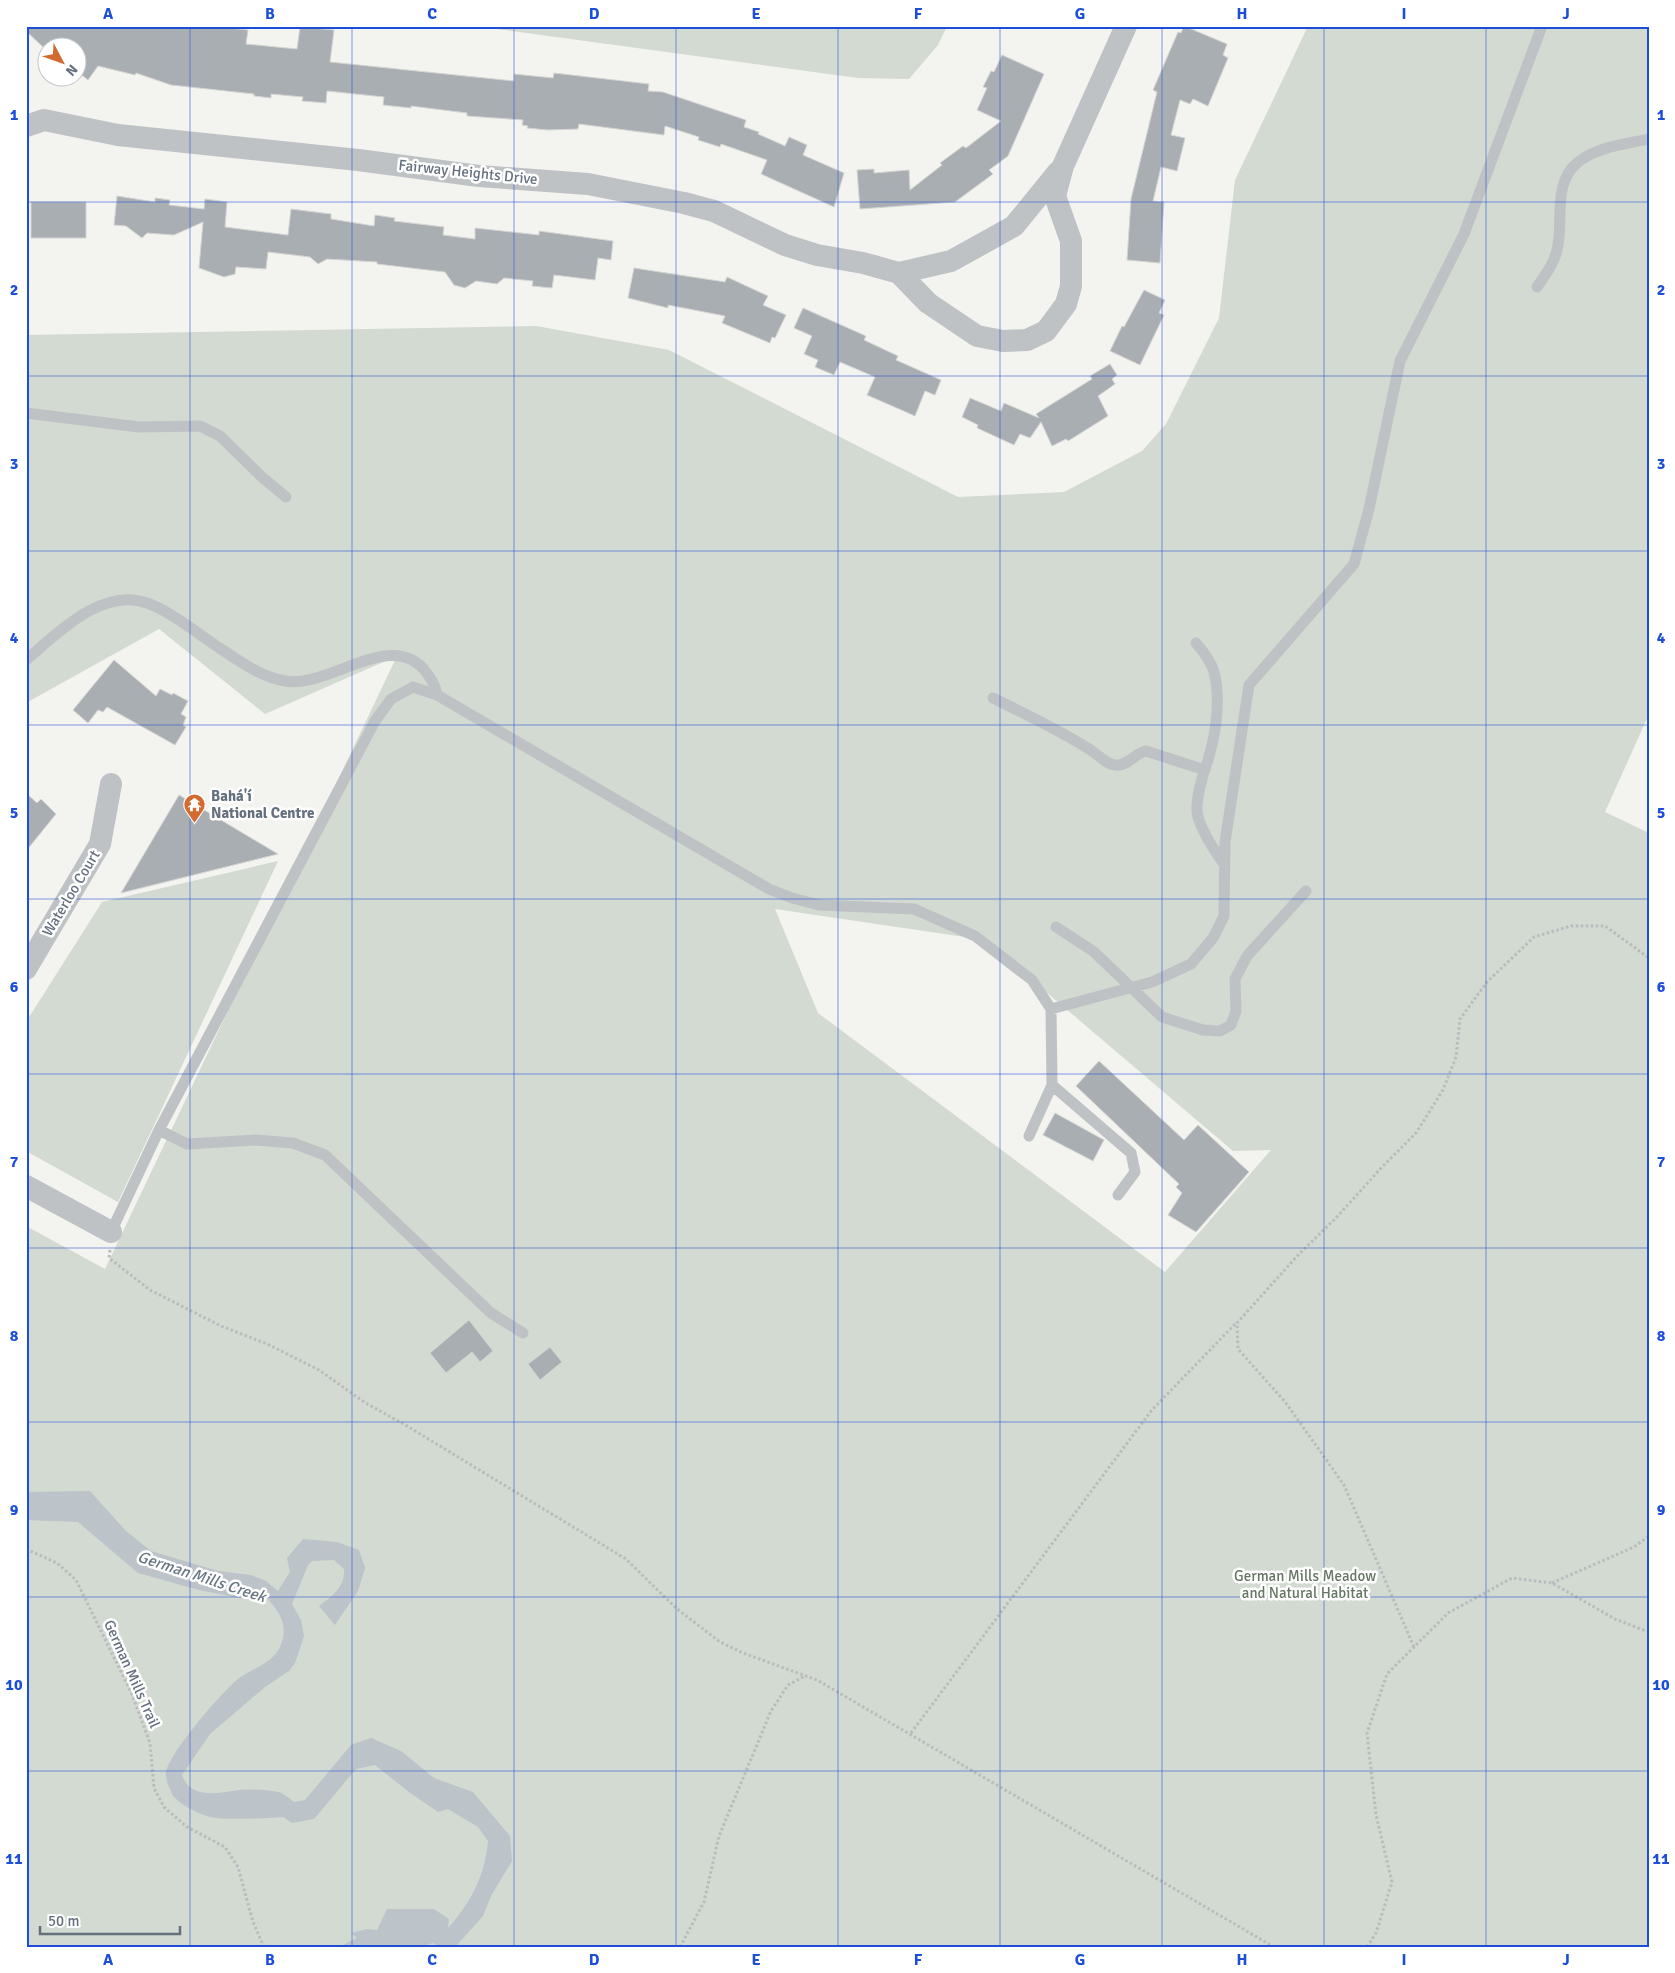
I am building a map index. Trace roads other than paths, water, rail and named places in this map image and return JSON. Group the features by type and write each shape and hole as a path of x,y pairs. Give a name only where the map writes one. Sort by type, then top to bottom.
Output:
{"street":[{"name":"Fairway Heights Drive","path":"899,273 928,303 977,336 1003,341 1026,340 1046,331 1066,304 1071,286 1071,241 1055,196 1063,166 1126,26"},
{"path":"26,107 35,123"},
{"name":"Fairway Heights Drive","path":"35,123 118,135 358,160 479,176 588,184 684,203 714,211 785,245 817,256 863,263 899,273 951,261 1014,226 1063,166"},
{"name":"Waterloo Court","path":"26,969 100,844 111,784"},
{"path":"26,1186 111,1232"}],"lane":[{"path":"1051,1009 1152,982 1191,964 1213,938 1224,916 1225,842 1249,686 1354,564 1369,509 1400,360 1464,234 1542,26"},
{"path":"1537,287 1555,258 1559,242 1561,196 1572,168 1586,157 1612,147 1649,139"},
{"path":"26,414 139,427 200,426 220,436 263,478 286,497"},
{"path":"26,660 72,622 98,606 138,601 159,609 234,657 273,678 286,682 310,681 370,660 398,655 416,662 423,668 435,684 437,695"},
{"path":"1196,643 1204,652 1214,671 1217,700 1212,746 1201,782 1197,815 1213,849 1224,864"},
{"path":"111,1232 159,1130 375,721 391,699 413,688 437,695 769,889 792,898 819,905 914,909 975,936 1032,980 1051,1009 1052,1085 1029,1136"},
{"path":"993,698 1090,749 1107,762 1115,765 1122,765 1136,755 1146,751 1205,770"},
{"path":"1056,927 1093,951 1162,1017 1203,1030 1220,1031 1231,1025 1234,1018 1236,1011 1235,979 1247,956 1306,891"},
{"path":"1052,1085 1131,1153 1135,1172 1118,1195"},
{"path":"159,1130 187,1144 256,1140 293,1143 325,1155 491,1313 522,1333"}],"water":[{"name":"German Mills Creek","path":"90,1491 126,1531 151,1551 218,1571 251,1575 266,1581 278,1591 290,1572 287,1558 303,1539 337,1542 359,1550 365,1568 358,1591 335,1625 319,1606 337,1591 344,1576 344,1569 334,1560 312,1561 308,1565 292,1604 301,1620 304,1636 295,1663 289,1671 265,1687 210,1734 182,1775 186,1783 198,1792 263,1790 280,1793 294,1802 305,1800 351,1745 371,1738 401,1751 434,1778 473,1792 510,1836 512,1861 491,1896 483,1916 458,1944 454,1947 440,1947 433,1943 420,1947 339,1947 357,1938 351,1933 367,1929 377,1930 387,1909 434,1909 449,1919 448,1928 464,1909 476,1888 484,1865 488,1841 478,1827 448,1809 438,1812 375,1765 356,1769 314,1819 292,1823 283,1817 213,1818 193,1810 172,1794 166,1772 186,1737 230,1686 243,1675 272,1658 283,1640 284,1627 277,1610 268,1599 250,1600 199,1590 138,1573 78,1522 26,1520 26,1492"}],"place":[{"name":"Bahá'í National Centre","path":"195,824"}],"park label":[{"name":"German Mills Meadow and Natural Habitat","path":"1305,1584"}]}
